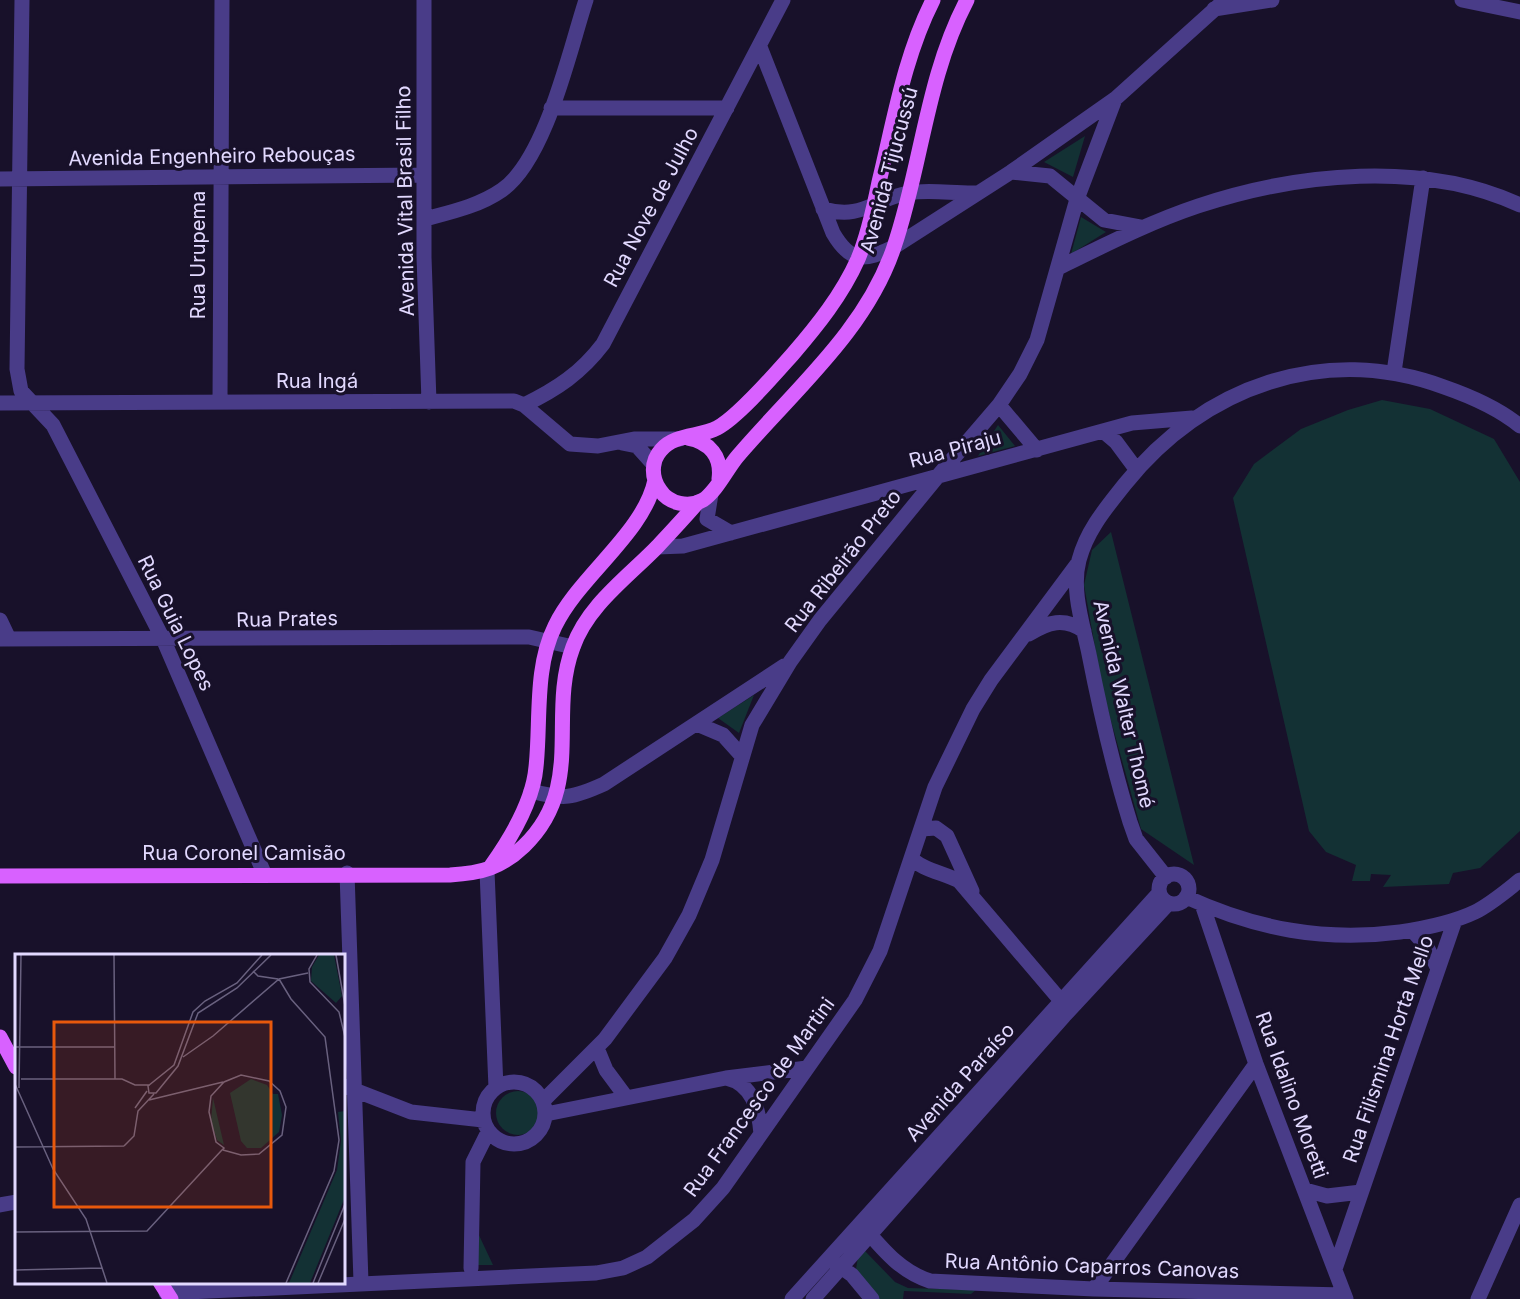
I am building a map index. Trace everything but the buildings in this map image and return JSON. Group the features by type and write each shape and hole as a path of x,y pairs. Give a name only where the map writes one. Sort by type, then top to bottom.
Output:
{"main road":[{"name":"Avenida Tijucussú","path":"487,871 515,827 531,791 536,769 544,662 549,642 564,609 646,509 661,450 684,438 721,426 791,356 837,299 859,258 912,51 933,0"},
{"name":"Avenida Tijucussú","path":"487,871 514,855 530,840 557,798 561,774 565,693 573,647 599,604 704,498 858,319 878,286 894,248 936,75 955,23 967,0"},
{"path":"684,438 702,442 711,449 719,463 719,479"},
{"path":"654,473 661,492 671,500 686,504 704,498"},
{"name":"Rua Coronel Camisão","path":"0,876 264,873 450,874 487,871"},
{"path":"0,1037 15,1065"}],"street":[{"path":"22,0 17,369 21,391 30,403"},
{"name":"Rua Urupema","path":"220,402 219,177 222,0"},
{"name":"Avenida Vital Brasil Filho","path":"424,0 424,174 429,402"},
{"path":"425,219 482,201 502,190 519,174 531,157 550,108 586,0"},
{"name":"Rua Nove de Julho","path":"524,405 567,382 588,365 603,344 783,0"},
{"path":"1219,5 1272,0"},
{"path":"1462,0 1517,8"},
{"name":"Rua Ribeirão Preto","path":"545,1107 641,994 689,915 712,860 741,755 752,725 790,662 820,620 999,405 1020,374 1037,340 1060,267 1077,199 1115,99 1219,5"},
{"path":"760,47 824,209 842,248 859,258 878,255 894,248 980,193 1115,99"},
{"path":"550,108 727,108"},
{"path":"1011,172 1050,176 1104,220 1141,227"},
{"name":"Avenida Engenheiro Rebouças","path":"0,179 424,174"},
{"path":"1060,267 1141,227 1196,206 1273,187 1384,176 1423,178 1458,184 1520,205"},
{"path":"1394,372 1423,178"},
{"path":"824,209 850,214 908,193 980,193"},
{"name":"Avenida Walter Thomé","path":"1166,877 1137,839 1130,822 1100,708 1084,631 1077,590 1078,563 1086,538 1098,518 1136,470 1192,418 1257,385 1309,371 1358,369 1394,372 1422,379 1463,394 1507,416 1520,426"},
{"name":"Rua Ingá","path":"0,403 479,400 514,401 524,405"},
{"name":"Rua Guia Lopes","path":"30,403 52,425 164,641 264,873"},
{"path":"524,405 570,444 584,446 647,438 684,438"},
{"path":"999,405 1037,450"},
{"name":"Rua Piraju","path":"657,547 683,546 1103,430 1154,420 1192,418"},
{"path":"1103,430 1116,442 1136,470"},
{"path":"619,442 637,446 654,473"},
{"path":"704,498 707,519 731,533"},
{"name":"Rua Francesco de Martini","path":"345,1283 596,1273 623,1268 663,1246 694,1220 723,1188 855,1000 869,975 912,858 934,788 973,709 1078,563"},
{"path":"0,620 4,639"},
{"name":"Rua Francesco de Martini","path":"1023,637 1044,625 1059,622 1070,623 1084,631"},
{"name":"Rua Prates","path":"4,639 164,641 529,637 573,647"},
{"path":"531,791 557,798 583,793 604,784 790,662"},
{"path":"697,724 723,735 741,755"},
{"path":"921,829 936,828 947,836 974,897"},
{"path":"912,858 920,866 932,868 959,881 974,897 996,928 1065,1006"},
{"path":"487,871 496,1088"},
{"path":"347,873 350,1089 361,1282"},
{"path":"1175,874 1184,879 1189,888 1186,897 1179,903 1164,898 1160,884 1166,877 1175,874"},
{"path":"1186,897 1249,922 1312,935 1350,936 1413,930 1455,920 1476,911 1520,880"},
{"name":"Avenida Paraíso","path":"813,1299 861,1223 1164,898"},
{"name":"Rua Idalino Moretti","path":"1202,904 1256,1064 1345,1297"},
{"name":"Rua Filismina Horta Mello","path":"1335,1269 1455,920"},
{"path":"1413,930 1427,947 1437,968"},
{"name":"Avenida Paraíso","path":"792,1299 871,1236 1065,1006"},
{"path":"597,1048 606,1070 627,1097"},
{"path":"1094,1289 1256,1064"},
{"path":"545,1107 627,1097 726,1078 807,1068"},
{"path":"726,1078 737,1080 753,1098 760,1115 761,1134"},
{"path":"350,1089 411,1112 485,1126 496,1140 518,1145 538,1135 545,1107 537,1091 517,1082 496,1088 487,1096 483,1108 485,1126 473,1161 471,1268"},
{"name":"Rua Filismina Horta Mello","path":"1305,1190 1327,1196 1361,1192"},
{"path":"0,1205 15,1202"},
{"path":"1478,1299 1520,1205"},
{"name":"Rua Antônio Caparros Canovas","path":"861,1223 897,1264 912,1275 930,1281 1345,1297"},
{"path":"835,1263 852,1275 872,1299"},
{"name":"Rua Francesco de Martini","path":"166,1291 318,1284"}],"green space":[{"path":"1085,136 1073,177 1044,162"},
{"path":"1081,217 1106,232 1071,254"},
{"path":"1382,400 1430,409 1494,439 1520,482 1520,831 1480,868 1453,873 1449,884 1383,887 1391,875 1371,874 1370,881 1352,881 1356,865 1326,852 1309,831 1233,498 1254,464 1301,429 1348,410"},
{"path":"998,425 1015,446 978,456"},
{"path":"1111,532 1194,865 1141,829 1103,692 1084,585 1092,550"},
{"path":"754,695 739,733 718,718"},
{"path":"518,1091 534,1097 540,1113 534,1129 518,1135 502,1129 496,1113 502,1097"},
{"path":"477,1231 493,1265 475,1265"},
{"path":"865,1251 895,1282 908,1288 976,1290 971,1294 904,1291 903,1299 879,1299 856,1269 858,1257"}]}
